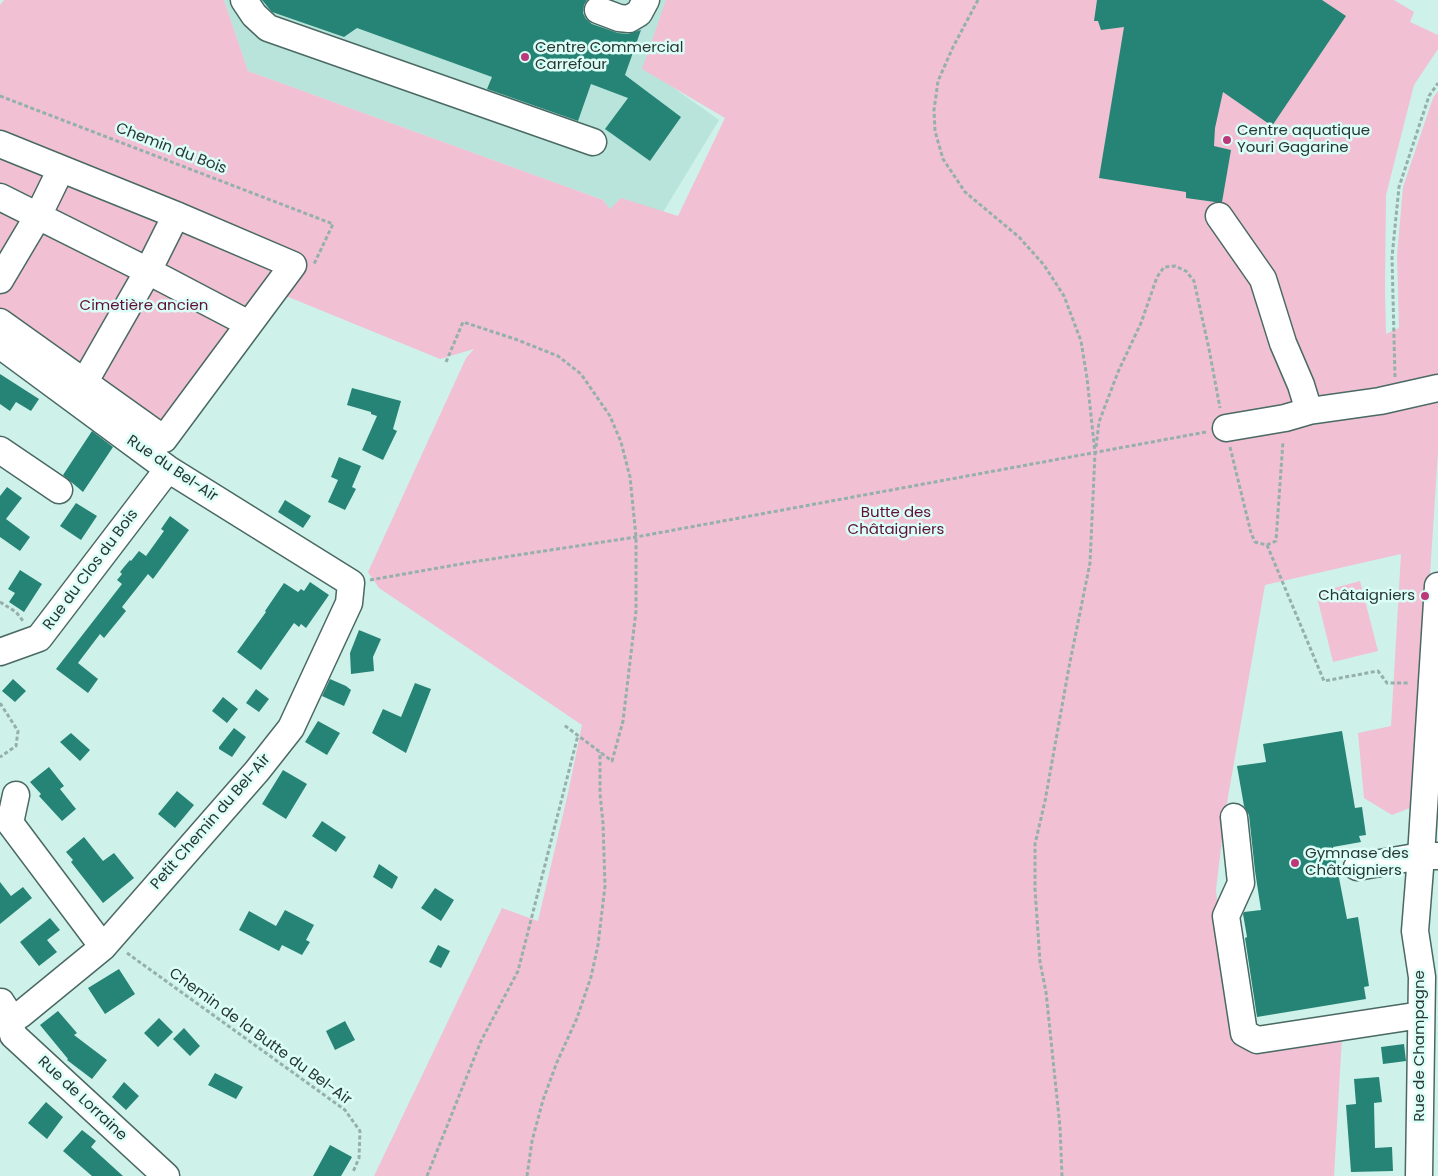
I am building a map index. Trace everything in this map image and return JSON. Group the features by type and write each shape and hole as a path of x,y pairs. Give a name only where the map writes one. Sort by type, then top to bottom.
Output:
{"street":[{"path":"244,0 254,15 268,28 593,142"},
{"path":"602,12 629,19 639,13 646,0"},
{"path":"0,144 176,215 292,265 164,439 95,389 80,392"},
{"path":"0,280 38,216 61,169"},
{"path":"0,197 148,270 249,324"},
{"path":"80,392 148,270 176,215"},
{"path":"1219,216 1263,278 1283,342 1301,385 1297,414"},
{"path":"0,322 80,392"},
{"name":"Rue du Bel-Air","path":"0,345 80,392 168,469 352,582"},
{"path":"1226,428 1395,398 1438,388"},
{"path":"0,450 59,490"},
{"name":"Rue du Clos du Bois","path":"0,652 39,638 168,469"},
{"name":"Petit Chemin du Bel-Air","path":"5,1008 20,1015 106,944 257,771 291,728 349,604 352,582"},
{"name":"Rue de Champagne","path":"1419,1176 1422,977 1415,931 1430,856 1438,586"},
{"path":"16,795 10,823 106,944"},
{"path":"1234,817 1241,883 1226,916 1244,1033 1257,1040 1421,1015"},
{"path":"1357,867 1430,856"},
{"name":"Rue de Lorraine","path":"5,1008 13,1035 166,1176"}],"path":[{"path":"978,0 953,46 938,81 934,110 935,131 943,159 965,192 1019,237 1044,264 1064,296 1081,341 1095,453"},
{"path":"1395,398 1392,257 1399,187 1428,96 1438,83"},
{"name":"Chemin du Bois","path":"0,96 334,224"},
{"path":"1062,1176 1060,1127 1046,992 1040,962 1035,888 1035,844 1046,801 1069,667 1090,563 1095,453 1099,422 1118,372 1141,322 1157,276 1164,267 1175,266 1186,271 1194,281 1221,414 1251,533 1255,542 1267,546 1276,541 1297,414"},
{"path":"446,362 463,322 516,339 558,356 581,374 610,416 621,442 630,477 636,536 636,611 623,721 612,761 564,725"},
{"path":"352,582 636,536 1226,428"},
{"path":"1267,546 1324,681 1378,671 1387,683"},
{"path":"0,602 16,612 39,638"},
{"path":"0,703 18,731 16,746 0,757"},
{"path":"427,1176 481,1041 518,971 578,735"},
{"path":"527,1176 532,1142 543,1100 557,1062 577,1018 591,977 598,945 605,886 600,794 600,752"},
{"name":"Chemin de la Butte du Bel-Air","path":"106,944 345,1110 360,1131 360,1158 353,1172"}],"shaded area":[{"path":"224,0 689,0 650,71 719,120 640,250 603,200 248,71"}],"green space":[{"name":"Butte des Châtaigniers","path":"4,0 224,0 248,71 603,200 610,209 621,198 678,216 725,118 642,69 666,0 1394,0 1414,12 1410,22 1438,35 1438,49 1414,85 1386,195 1385,289 1386,334 1399,328 1397,256 1403,187 1433,98 1438,91 1438,452 1415,806 1392,815 1364,798 1358,733 1391,726 1401,554 1265,585 1225,814 1216,890 1231,1034 1259,1052 1342,1037 1334,1176 374,1176 502,908 538,921 582,725 379,588 368,572 466,358 474,349 440,359 286,296 166,455 0,334 0,5"},
{"path":"1360,581 1378,651 1333,662 1316,593"}],"building":[{"name":"Centre Commercial Carrefour","path":"262,0 587,0 583,13 592,24 618,33 628,34 641,30 625,75 681,117 650,161 605,129 628,98 591,84 578,121 487,89 492,77 357,28 344,37 272,12"},
{"path":"1097,0 1322,0 1346,16 1272,126 1223,92 1215,128 1214,146 1231,150 1222,202 1215,202 1186,198 1186,192 1099,178 1124,27 1101,30 1098,21 1094,21"},
{"path":"0,374 39,399 31,411 16,402 10,411 0,404"},
{"path":"352,388 401,401 393,429 397,431 383,460 362,450 377,416 371,414 371,412 347,405"},
{"path":"92,431 113,447 83,492 63,475"},
{"path":"339,457 361,466 352,487 356,489 345,510 328,502 338,480 331,477"},
{"path":"7,487 22,498 6,519 30,537 20,551 0,537 0,496"},
{"path":"285,500 311,516 303,528 278,512"},
{"path":"76,503 97,516 81,540 60,526"},
{"path":"170,516 189,530 153,579 148,574 122,607 126,611 104,638 100,634 78,663 98,679 88,693 56,669 122,584 117,580 122,574 120,572 139,551 146,556 164,531 161,529"},
{"path":"20,570 42,584 24,612 9,602 15,593 8,589"},
{"path":"310,582 329,595 306,628 301,624 299,627 294,623 261,670 237,652 284,583 298,592 301,589 304,591"},
{"path":"359,630 381,639 373,657 374,671 351,674 350,653"},
{"path":"13,679 26,691 15,702 2,691"},
{"path":"330,679 351,690 344,706 322,696"},
{"path":"415,683 431,689 406,753 372,733 383,709 401,717"},
{"path":"256,689 269,699 259,712 246,703"},
{"path":"223,697 238,709 227,723 212,711"},
{"path":"318,721 340,733 327,755 305,742"},
{"path":"234,728 246,737 232,757 219,749 219,747"},
{"name":"Gymnase des Châtaigniers","path":"1342,731 1355,808 1362,807 1366,835 1359,836 1361,842 1333,847 1347,919 1358,917 1369,986 1364,987 1366,999 1257,1017 1243,914 1244,912 1261,910 1249,815 1244,806 1237,766 1266,762 1263,744"},
{"path":"71,733 90,750 80,761 60,742"},
{"path":"49,767 64,786 60,789 76,809 62,821 39,796 41,794 30,782"},
{"path":"283,770 307,784 286,819 262,804"},
{"path":"177,791 194,805 175,828 158,814"},
{"path":"322,821 346,837 336,852 312,836"},
{"path":"84,837 103,861 114,853 134,878 103,903 71,862 73,860 66,852"},
{"path":"379,864 398,877 392,889 373,877"},
{"path":"0,882 11,896 23,887 32,898 0,924"},
{"path":"435,888 454,900 441,921 421,908"},
{"path":"285,910 314,925 306,940 310,942 302,955 282,945 279,951 239,930 249,911 276,926"},
{"path":"50,918 60,930 47,940 57,952 39,966 20,942"},
{"path":"438,945 450,951 441,968 429,962"},
{"path":"119,969 135,994 105,1014 88,988"},
{"path":"58,1011 77,1033 74,1035 107,1060 92,1079 67,1060 40,1025"},
{"path":"159,1018 173,1032 158,1047 144,1033"},
{"path":"345,1021 355,1040 335,1050 326,1031"},
{"path":"184,1028 200,1046 190,1056 173,1039"},
{"path":"1404,1044 1406,1061 1383,1064 1381,1047"},
{"path":"215,1073 243,1087 236,1099 208,1085"},
{"path":"1379,1077 1382,1102 1374,1103 1375,1148 1392,1147 1393,1171 1351,1172 1346,1105 1356,1104 1354,1079"},
{"path":"124,1082 139,1096 126,1110 112,1097"},
{"path":"46,1102 63,1117 47,1139 28,1123"},
{"path":"82,1130 96,1141 91,1147 123,1176 92,1176 63,1151"},
{"path":"330,1145 352,1157 341,1176 313,1176"}],"place":[{"name":"Centre Commercial Carrefour","path":"525,57"},
{"name":"Centre aquatique Youri Gagarine","path":"1227,140"},
{"name":"Châtaigniers","path":"1425,596"},
{"name":"Gymnase des Châtaigniers","path":"1295,863"}],"park label":[{"name":"Cimetière ancien","path":"144,306"}]}
